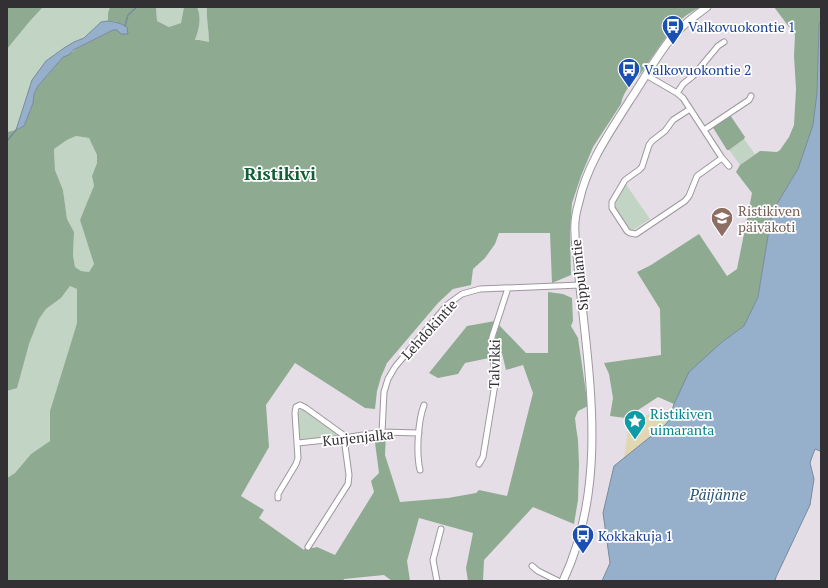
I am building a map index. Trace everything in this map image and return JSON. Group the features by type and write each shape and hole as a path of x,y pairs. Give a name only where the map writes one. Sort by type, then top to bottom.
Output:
{"street":[{"name":"Sippulantie","path":"563,581 574,555 582,526 589,494 592,461 593,430 591,391 575,232 578,204 583,184 596,154 672,37 692,18 707,7"},
{"path":"677,93 683,84 693,76 718,46 724,42"},
{"path":"646,75 683,98 722,158 729,166"},
{"path":"704,130 749,100 751,96"},
{"path":"690,109 673,120 665,131 652,141 649,145 642,168 625,180 612,202 612,208 627,231 636,234 685,201 689,196 699,174 722,158"},
{"name":"Lehdokintie","path":"382,432 384,392 388,379 395,367 447,305 462,294 480,289 580,284"},
{"name":"Talvikki","path":"479,464 483,456 495,384 495,371 491,348 492,337 508,288"},
{"path":"278,498 278,494 298,458 295,412 296,407 300,405 345,437 349,476 348,484 308,547"},
{"path":"420,470 418,460 419,433 421,413 424,405"},
{"name":"Kurjenjalka","path":"298,443 382,432 419,433"},
{"path":"436,581 433,560 441,529"},
{"path":"532,566 538,571 558,581"}],"green space":[{"path":"7,7 43,7 7,49"},
{"path":"43,7 110,7 108,21 101,22 84,38 64,48 46,61 26,97 16,130 7,132 7,49"},
{"path":"110,7 156,7 157,21 169,27 181,23 184,7 197,7 199,11 199,24 195,40 209,42 207,7 700,7 684,17 667,36 641,73 626,90 621,104 593,147 572,203 570,231 571,275 552,283 550,233 499,233 495,244 485,258 473,269 471,285 453,289 438,303 387,363 377,391 375,409 365,408 295,363 266,405 269,447 241,496 264,510 259,518 304,550 307,545 313,548 317,547 335,555 374,492 371,481 379,473 374,435 386,434 385,455 400,502 448,498 476,493 479,490 507,496 533,393 523,365 506,370 502,353 494,354 495,340 499,325 526,353 548,353 548,292 563,294 572,298 573,321 571,326 578,338 588,406 578,411 575,418 579,464 578,500 574,524 533,507 484,560 483,581 468,581 466,568 473,533 419,518 407,561 410,581 392,581 384,575 344,579 343,581 7,581 7,478 15,473 31,454 50,441 50,411 77,323 77,289 70,286 61,298 46,309 39,319 29,344 17,388 7,391 7,132 24,126 38,86 63,57 113,30 117,30 117,22 108,21","holes":["76,136 89,138 97,155 97,163 92,176 94,186 80,220 94,264 89,272 81,271 75,267 73,255 74,232 67,219 63,190 55,170 54,149"]},
{"path":"156,7 184,7 181,23 169,27 157,21"},
{"path":"197,7 207,7 209,42 199,40 195,41 200,20"},
{"path":"774,7 821,7 817,93 813,125 798,169 772,212 758,297 744,326 722,342 690,372 674,404 658,397 626,418 610,416 613,398 609,374 604,363 661,355 660,309 637,272 651,265 699,234 727,276 737,269 752,193 736,172 740,165 760,151 777,152 780,150 789,137 794,125 796,89 794,56 795,35"},
{"path":"730,115 745,137 727,150 712,126"},
{"path":"76,136 89,138 97,155 97,163 92,176 94,186 80,220 94,264 89,272 81,271 75,267 73,255 74,232 67,219 63,190 55,170 54,149"},
{"path":"744,139 755,154 740,165 729,150"},
{"path":"625,183 650,219 633,230 629,229 614,206 615,201"},
{"path":"70,286 77,289 77,323 50,411 50,441 31,454 15,473 7,478 7,391 9,391 39,319 46,309 61,298"},
{"path":"495,321 489,347 489,358 465,363 458,374 438,378 429,373 467,326"},
{"path":"305,410 336,431 336,436 302,440 299,436 297,416 299,411"}],"sand":[{"name":"Ristikiven uimaranta","path":"659,410 669,420 665,425 624,458 629,423"}],"water":[{"name":"Päijänne","path":"821,20 821,451 815,449 810,463 814,479 810,505 775,581 602,581 610,563 603,513 614,466 665,425 669,420 674,404 689,372 722,342 744,326 758,297 772,212 798,169 813,125 817,93 819,25"},
{"path":"101,22 116,22 127,27 128,34 121,34 117,30 113,30 73,50 69,55 63,57 38,86 24,126 16,130 32,80 46,61 64,48 84,38"}],"waterway":[{"path":"125,26 128,15 137,7"},
{"path":"7,141 16,130"}],"place":[{"name":"Valkovuokontie 1","path":"673,46"},
{"name":"Valkovuokontie 2","path":"629,88"},
{"name":"Ristikiven päiväkoti","path":"722,238"},
{"name":"Ristikiven uimaranta","path":"635,440"},
{"name":"Kokkakuja 1","path":"583,554"}],"district":[{"name":"Ristikivi","path":"280,173"}]}
